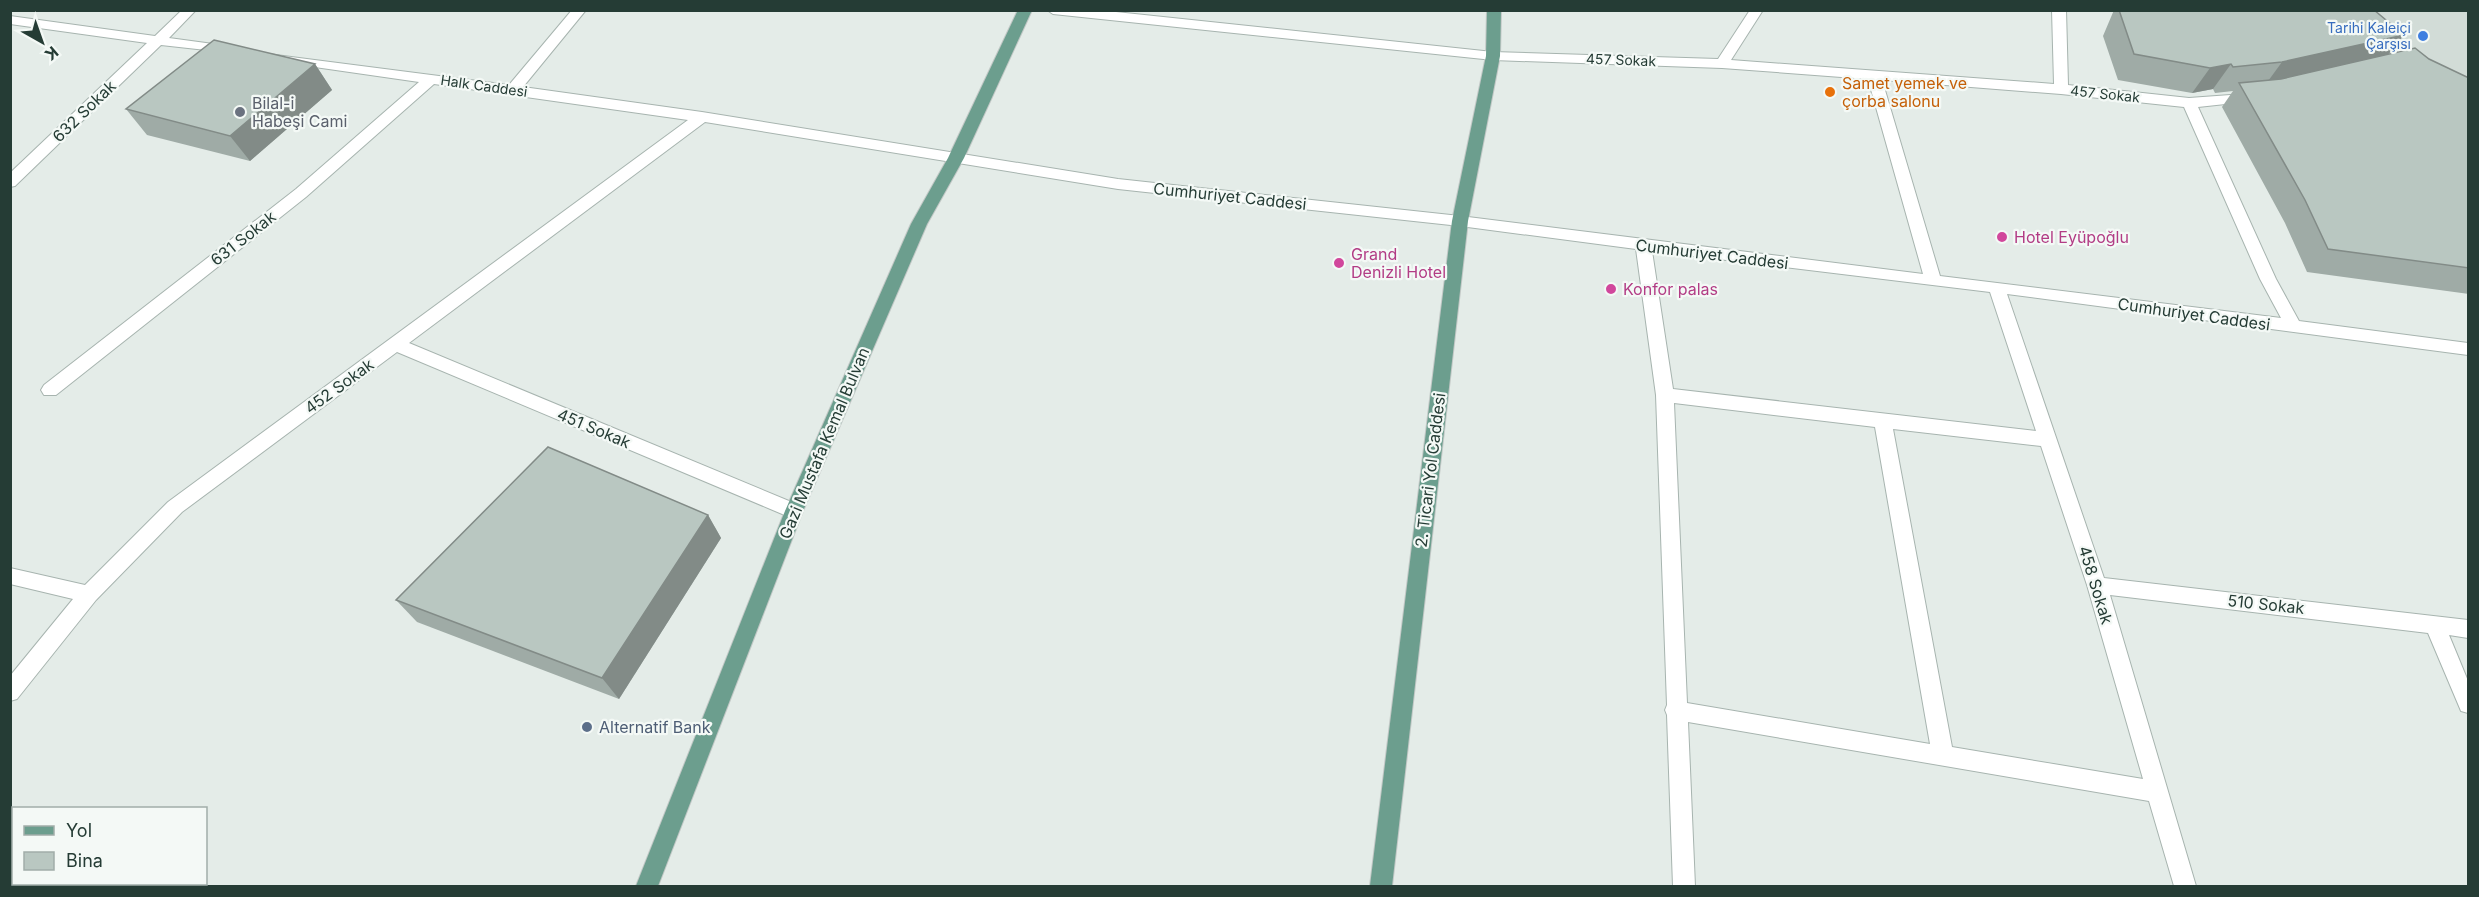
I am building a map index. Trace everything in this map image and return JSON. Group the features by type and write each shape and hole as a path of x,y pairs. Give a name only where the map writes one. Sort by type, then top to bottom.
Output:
{"main road":[{"name":"Gazi Mustafa Kemal Bulvan","path":"647,886 794,511 919,224 956,158 1025,10"},
{"path":"1493,56 1494,10"},
{"name":"2. Ticari Yol Caddesi","path":"1381,886 1460,220 1493,56"}],"street":[{"name":"632 Sokak","path":"10,182 190,10"},
{"path":"513,90 580,10"},
{"name":"457 Sokak","path":"1053,10 1493,56 1722,64 2061,90 2189,103 2263,95"},
{"path":"1722,64 1757,10"},
{"path":"2059,10 2061,90"},
{"path":"2347,10 2401,63 2427,73"},
{"name":"Halk Caddesi","path":"10,20 702,117 956,158"},
{"path":"1874,76 1933,281"},
{"name":"631 Sokak","path":"50,390 301,193 431,79"},
{"path":"2189,103 2268,279 2294,327"},
{"name":"452 Sokak","path":"10,692 89,594 175,507 702,117"},
{"name":"Cumhuriyet Caddesi","path":"956,158 1118,184 1460,220 1933,281 1996,286 2469,349"},
{"path":"1643,245 1665,395 1675,710 1684,886"},
{"name":"458 Sokak","path":"1996,286 2097,585 2185,886"},
{"name":"451 Sokak","path":"395,344 794,511"},
{"path":"1665,395 2048,440"},
{"path":"1883,421 1943,756"},
{"path":"10,576 89,594"},
{"name":"510 Sokak","path":"2097,585 2434,623 2469,629"},
{"path":"2434,623 2469,704"},
{"path":"1675,710 2157,792"}],"shaded area":[{"name":"Tarihi Kaleiçi Çarşısı","path":"2347,11 2468,11 2468,90 2407,62"}],"building":[{"path":"2119,10 2374,10 2404,35 2282,62 2233,67 2231,64 2210,68 2134,54"},
{"path":"214,40 315,64 230,136 126,109"},
{"path":"2415,48 2429,59 2469,78 2469,268 2328,249 2305,200 2239,83 2281,79"},
{"path":"548,447 708,515 602,678 396,600"}],"place":[{"name":"Tarihi Kaleiçi Çarşısı","path":"2423,36"},
{"name":"Samet yemek ve çorba salonu","path":"1830,92"},
{"name":"Bilal-i Habeşi Cami","path":"240,112"},
{"name":"Hotel Eyüpoğlu","path":"2002,237"},
{"name":"Grand Denizli Hotel","path":"1339,263"},
{"name":"Konfor palas","path":"1611,289"},
{"name":"Alternatif Bank","path":"587,727"}]}
